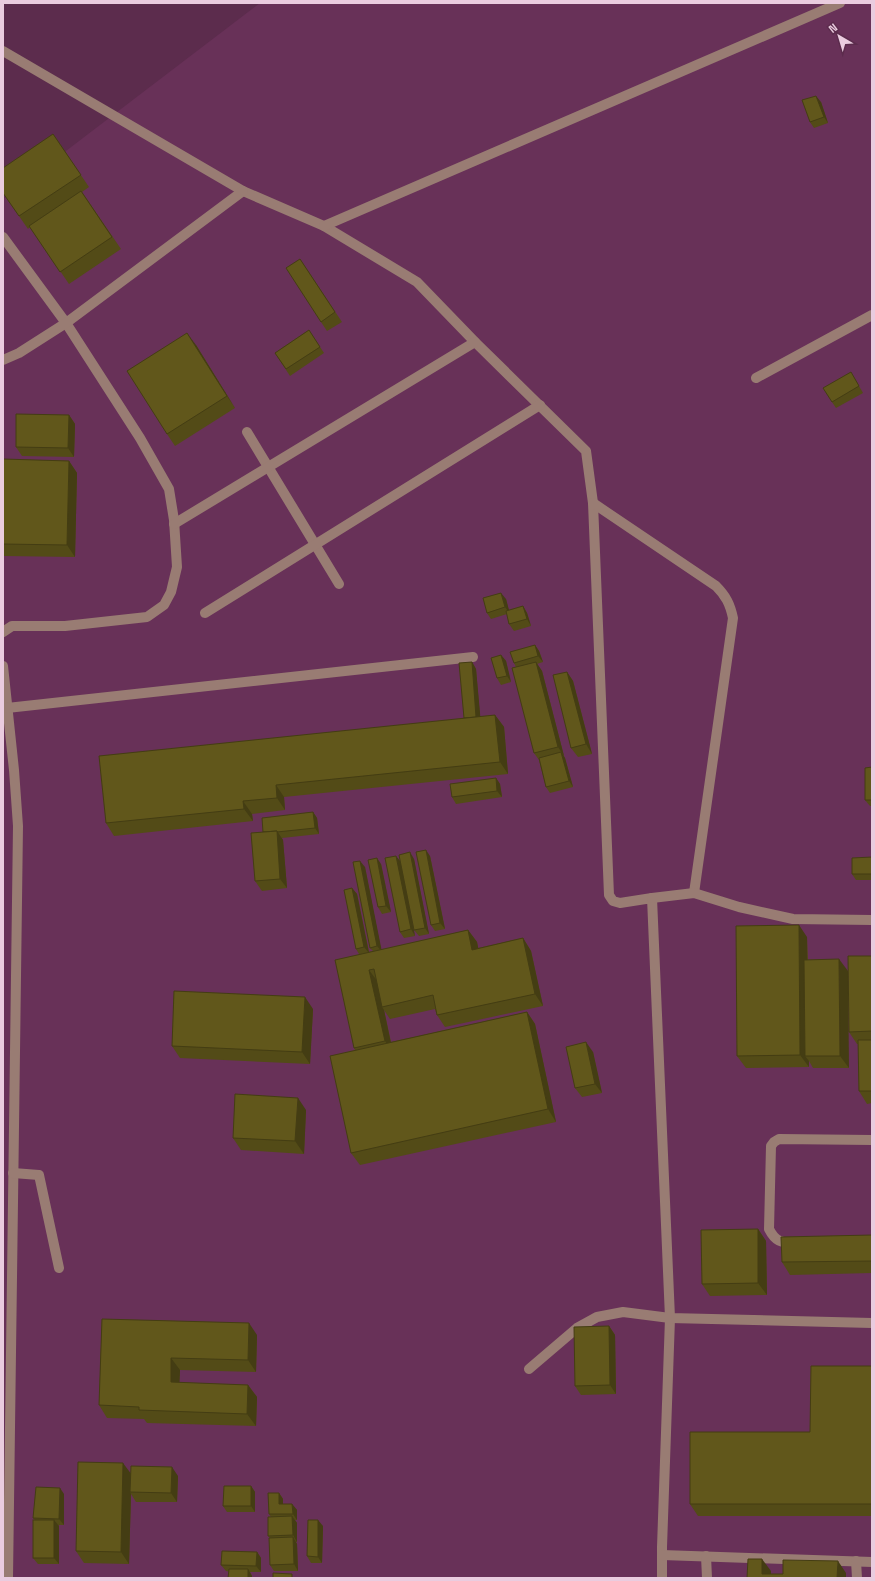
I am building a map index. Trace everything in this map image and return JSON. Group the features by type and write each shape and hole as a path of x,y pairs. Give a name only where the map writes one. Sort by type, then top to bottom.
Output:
{"street":[{"path":"324,226 840,3"},
{"path":"3,51 243,191 324,226 418,282 475,342 586,450 593,503 609,895 613,901 620,902 694,893 739,907 794,919 872,920"},
{"path":"3,360 19,353 66,324 243,191"},
{"path":"3,237 66,324 140,438 169,489 174,524 177,567 171,592 164,605 147,617 65,626 12,626 3,632"},
{"path":"756,378 872,315"},
{"path":"174,524 475,342"},
{"path":"205,613 540,405"},
{"path":"247,432 339,584"},
{"path":"593,503 716,586 724,594 730,604 733,618 694,893"},
{"path":"7,708 473,657"},
{"path":"3,666 18,826 13,1173 6,1417 8,1578"},
{"path":"652,898 670,1318 662,1578"},
{"path":"806,1243 784,1243 777,1240 769,1229 771,1146 779,1139 872,1140"},
{"path":"13,1173 39,1175 59,1268"},
{"path":"529,1369 577,1328 597,1317 623,1312 670,1318 872,1323"},
{"path":"662,1555 872,1562"},
{"path":"706,1556 707,1578"},
{"path":"856,1561 857,1578"}],"shaded area":[{"path":"260,3 872,3 872,1578 3,1578 3,199"}],"building":[{"path":"816,96 824,117 810,122 802,100"},
{"path":"53,134 81,175 19,216 3,193 3,168"},
{"path":"81,191 112,237 60,272 29,226"},
{"path":"300,259 335,312 321,322 286,268"},
{"path":"309,330 320,347 286,369 275,353"},
{"path":"187,333 227,396 167,434 127,371"},
{"path":"851,372 859,386 832,402 823,388"},
{"path":"16,414 69,415 68,448 16,447"},
{"path":"3,459 69,461 67,545 3,544"},
{"path":"501,593 505,607 487,613 483,598"},
{"path":"523,606 527,619 509,624 506,611"},
{"path":"535,645 538,656 514,663 510,652"},
{"path":"501,655 507,676 497,678 491,658"},
{"path":"472,662 476,717 464,718 459,663"},
{"path":"536,662 558,747 534,753 512,668"},
{"path":"567,672 586,744 571,748 553,675"},
{"path":"495,715 500,762 276,785 277,798 243,801 244,809 106,823 99,756"},
{"path":"561,752 569,781 546,787 539,758"},
{"path":"872,767 872,800 865,800 865,768"},
{"path":"496,778 497,791 452,797 450,784"},
{"path":"313,812 315,828 263,832 262,818"},
{"path":"277,831 280,879 255,881 251,833"},
{"path":"426,850 440,923 431,925 416,852"},
{"path":"410,852 425,928 414,930 399,855"},
{"path":"396,856 411,929 400,932 385,858"},
{"path":"872,857 872,874 852,874 852,858"},
{"path":"377,858 386,906 378,907 368,860"},
{"path":"360,861 377,946 370,948 353,862"},
{"path":"352,888 364,947 356,949 344,890"},
{"path":"799,925 800,1055 737,1056 736,926"},
{"path":"468,930 472,950 523,938 535,994 437,1015 433,995 382,1007 374,969 369,970 385,1041 354,1048 335,960"},
{"path":"848,956 872,956 872,1031 849,1032"},
{"path":"839,959 840,1056 805,1056 804,960"},
{"path":"174,991 305,997 302,1052 172,1046"},
{"path":"527,1012 548,1109 351,1153 330,1056"},
{"path":"858,1040 872,1040 872,1091 859,1091"},
{"path":"586,1042 595,1084 575,1088 566,1047"},
{"path":"235,1094 298,1098 295,1141 233,1138"},
{"path":"758,1229 758,1283 702,1284 701,1230"},
{"path":"872,1235 872,1261 782,1262 781,1237"},
{"path":"102,1319 249,1323 248,1360 171,1358 171,1382 248,1385 247,1414 139,1410 139,1407 99,1405"},
{"path":"609,1326 610,1385 575,1386 574,1327"},
{"path":"811,1366 872,1366 872,1504 690,1504 690,1432 810,1432"},
{"path":"78,1462 123,1463 121,1552 76,1551"},
{"path":"131,1466 172,1467 171,1493 130,1492"},
{"path":"224,1486 251,1486 251,1506 223,1506"},
{"path":"36,1487 60,1488 59,1519 33,1518"},
{"path":"268,1493 279,1493 279,1504 292,1504 293,1514 269,1514"},
{"path":"292,1516 293,1535 268,1536 268,1517"},
{"path":"33,1520 54,1520 54,1558 33,1558"},
{"path":"308,1520 318,1520 318,1557 307,1556"},
{"path":"293,1537 294,1564 270,1565 269,1538"},
{"path":"222,1551 257,1552 256,1566 221,1565"},
{"path":"748,1559 762,1559 762,1574 783,1574 783,1560 838,1561 837,1578 747,1578"},
{"path":"229,1569 248,1569 248,1578 228,1578"},
{"path":"273,1573 292,1574 292,1578 273,1578"}]}
